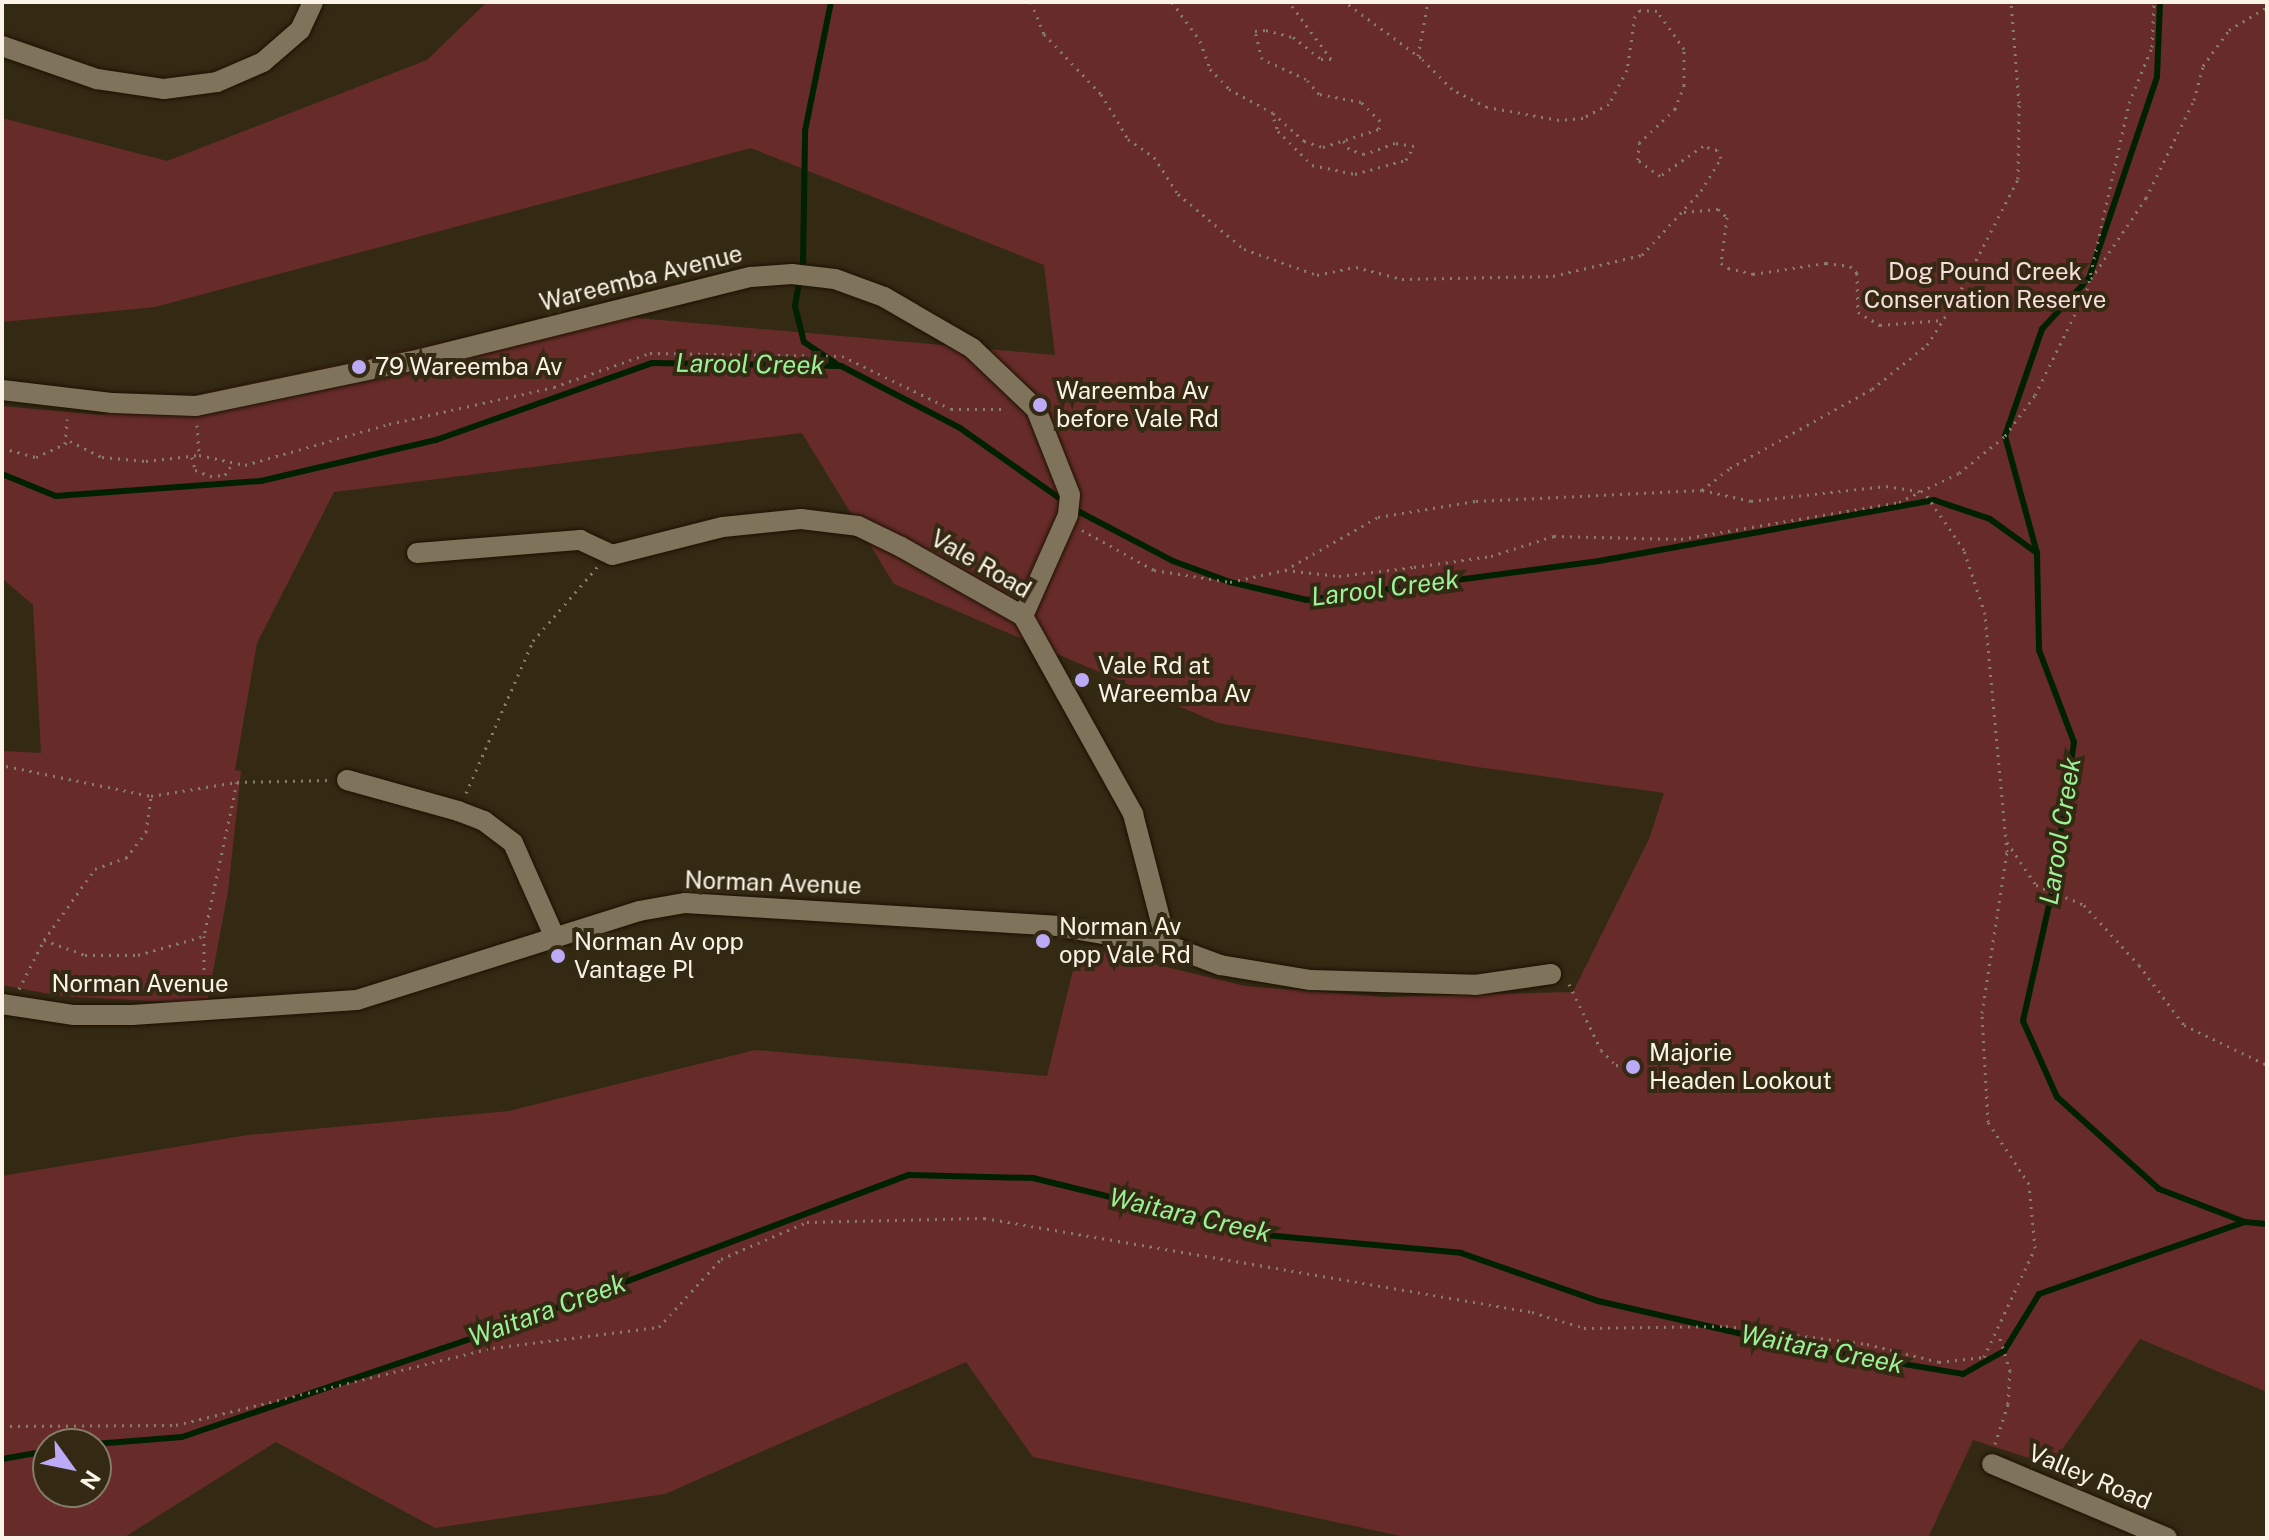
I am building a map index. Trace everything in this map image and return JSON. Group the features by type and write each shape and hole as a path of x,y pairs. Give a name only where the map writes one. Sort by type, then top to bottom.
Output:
{"street":[{"path":"2,46 97,79 164,89 217,82 263,62 300,30 313,2"},
{"name":"Wareemba Avenue","path":"2,390 68,399 196,406 421,359 751,277 792,274 835,279 884,297 972,348 1036,409 1069,488 1067,517 1023,616"},
{"name":"Vale Road","path":"417,553 580,540 612,555 723,527 801,519 858,526 1023,616 1133,814 1167,945"},
{"path":"347,780 458,811 484,821 513,843 555,938"},
{"name":"Norman Avenue","path":"6,1005 74,1015 204,1013 357,1000 639,911 741,903 1056,926 1167,945 1220,965 1311,980 1475,985 1551,974"},
{"name":"Valley Road","path":"1992,1464 2167,1538"}],"path":[{"path":"1031,2 1044,34 1101,94 1128,139 1154,157 1178,194 1214,228 1276,265 1317,275 1356,267 1402,279 1553,276 1642,255 1684,212 1721,158 1717,150 1703,146 1660,176 1638,160 1639,143 1675,109 1684,85 1684,49 1657,11 1640,10 1635,16 1627,70 1609,104 1583,118 1559,120 1487,107 1452,89 1418,56 1345,2"},
{"path":"1172,2 1200,41 1210,69 1229,89 1273,113 1283,127 1312,146 1379,129 1380,121 1361,102 1319,94 1306,79 1262,59 1257,49 1255,31 1266,30 1293,37 1321,59 1331,59 1289,2"},
{"path":"1418,56 1428,2"},
{"path":"1702,490 1730,468 1872,389 1927,345 1943,320 2018,179 2019,103 2011,2"},
{"path":"1285,570 1339,576 1414,567 1491,556 1554,536 1681,539 1899,502 1925,493 2005,436 2056,360 2088,282 2129,103 2152,47 2154,2"},
{"path":"2088,282 2146,198 2194,100 2203,66 2229,30 2267,7"},
{"path":"1273,113 1278,131 1321,167 1355,174 1372,171 1406,160 1414,146 1402,141 1364,154 1349,149 1343,140"},
{"path":"1684,212 1718,209 1727,217 1721,263 1728,268 1753,274 1826,263 1850,266 1857,273 1858,312 1880,325 1943,320"},
{"path":"2,448 36,457 70,441 102,457 146,461 199,455 245,465 389,424 554,387 650,353 842,356 951,409 1036,409"},
{"path":"65,444 68,399"},
{"path":"196,406 199,455"},
{"path":"192,456 195,470 210,476 225,475 233,462"},
{"path":"2,1426 176,1425 493,1348 659,1327 721,1259 807,1222 984,1218 1532,1312 1584,1328 1726,1326 1867,1344 1939,1362 1984,1357 1999,1335 2035,1248 2029,1184 1988,1122 1982,1013 2005,840 1985,614 1964,550 1925,493 1886,486 1751,501 1702,490 1476,501 1378,517 1285,570 1230,582 1154,570 1067,517"},
{"path":"458,811 525,655 579,581"},
{"path":"6,766 151,796 237,782 347,780"},
{"path":"204,1013 204,936 237,782"},
{"path":"6,1005 44,940 95,869 126,858 146,832 151,796"},
{"path":"2005,840 2036,885 2084,905 2139,965 2184,1025 2267,1065"},
{"path":"44,940 85,955 138,955 204,936"},
{"path":"1551,974 1568,983 1601,1050 1616,1065 1633,1067"},
{"path":"1992,1464 2009,1382 1999,1335"}],"green space":[{"name":"Dog Pound Creek Conservation Reserve","path":"487,2 2267,2 2267,1392 2140,1339 2051,1465 1973,1440 1928,1538 1410,1538 1033,1457 966,1362 665,1494 435,1528 276,1442 123,1538 2,1538 2,1176 248,1135 509,1111 755,1050 1047,1076 1079,946 1245,986 1384,997 1573,992 1649,839 1664,793 1477,767 1218,723 894,584 802,433 334,492 257,643 235,770 241,771 228,891 207,1004 60,996 2,985 2,751 41,753 33,605 2,578 2,406 101,415 581,313 1055,355 1044,265 751,148 155,307 2,322 2,118 167,161 427,60"}],"waterway":[{"path":"803,265 805,131 831,2"},
{"path":"2037,553 2005,436 2042,329 2089,278 2157,77 2160,2"},
{"path":"799,283 795,306 804,342 837,364"},
{"name":"Larool Creek","path":"2,474 56,496 261,481 436,440 652,363 841,366 960,428 1065,502"},
{"name":"Larool Creek","path":"1074,509 1173,561 1230,582 1307,600 1599,561 1934,500 1990,519 2037,553 2039,650 2074,742 2052,892 2023,1021 2057,1097 2159,1189 2245,1222"},
{"name":"Waitara Creek","path":"112,1443 182,1437 514,1324 909,1175 1033,1178 1265,1235 1461,1253 1598,1301 1790,1345 1963,1374 2004,1351 2039,1294 2245,1222 2267,1224"},
{"name":"Waitara Creek","path":"2,1459 32,1454"}],"place":[{"name":"79 Wareemba Av","path":"359,367"},
{"name":"Wareemba Av before Vale Rd","path":"1040,405"},
{"name":"Vale Rd at Wareemba Av","path":"1082,680"},
{"name":"Norman Av opp Vale Rd","path":"1043,941"},
{"name":"Norman Av opp Vantage Pl","path":"558,956"},
{"name":"Majorie Headen Lookout","path":"1633,1067"}]}
